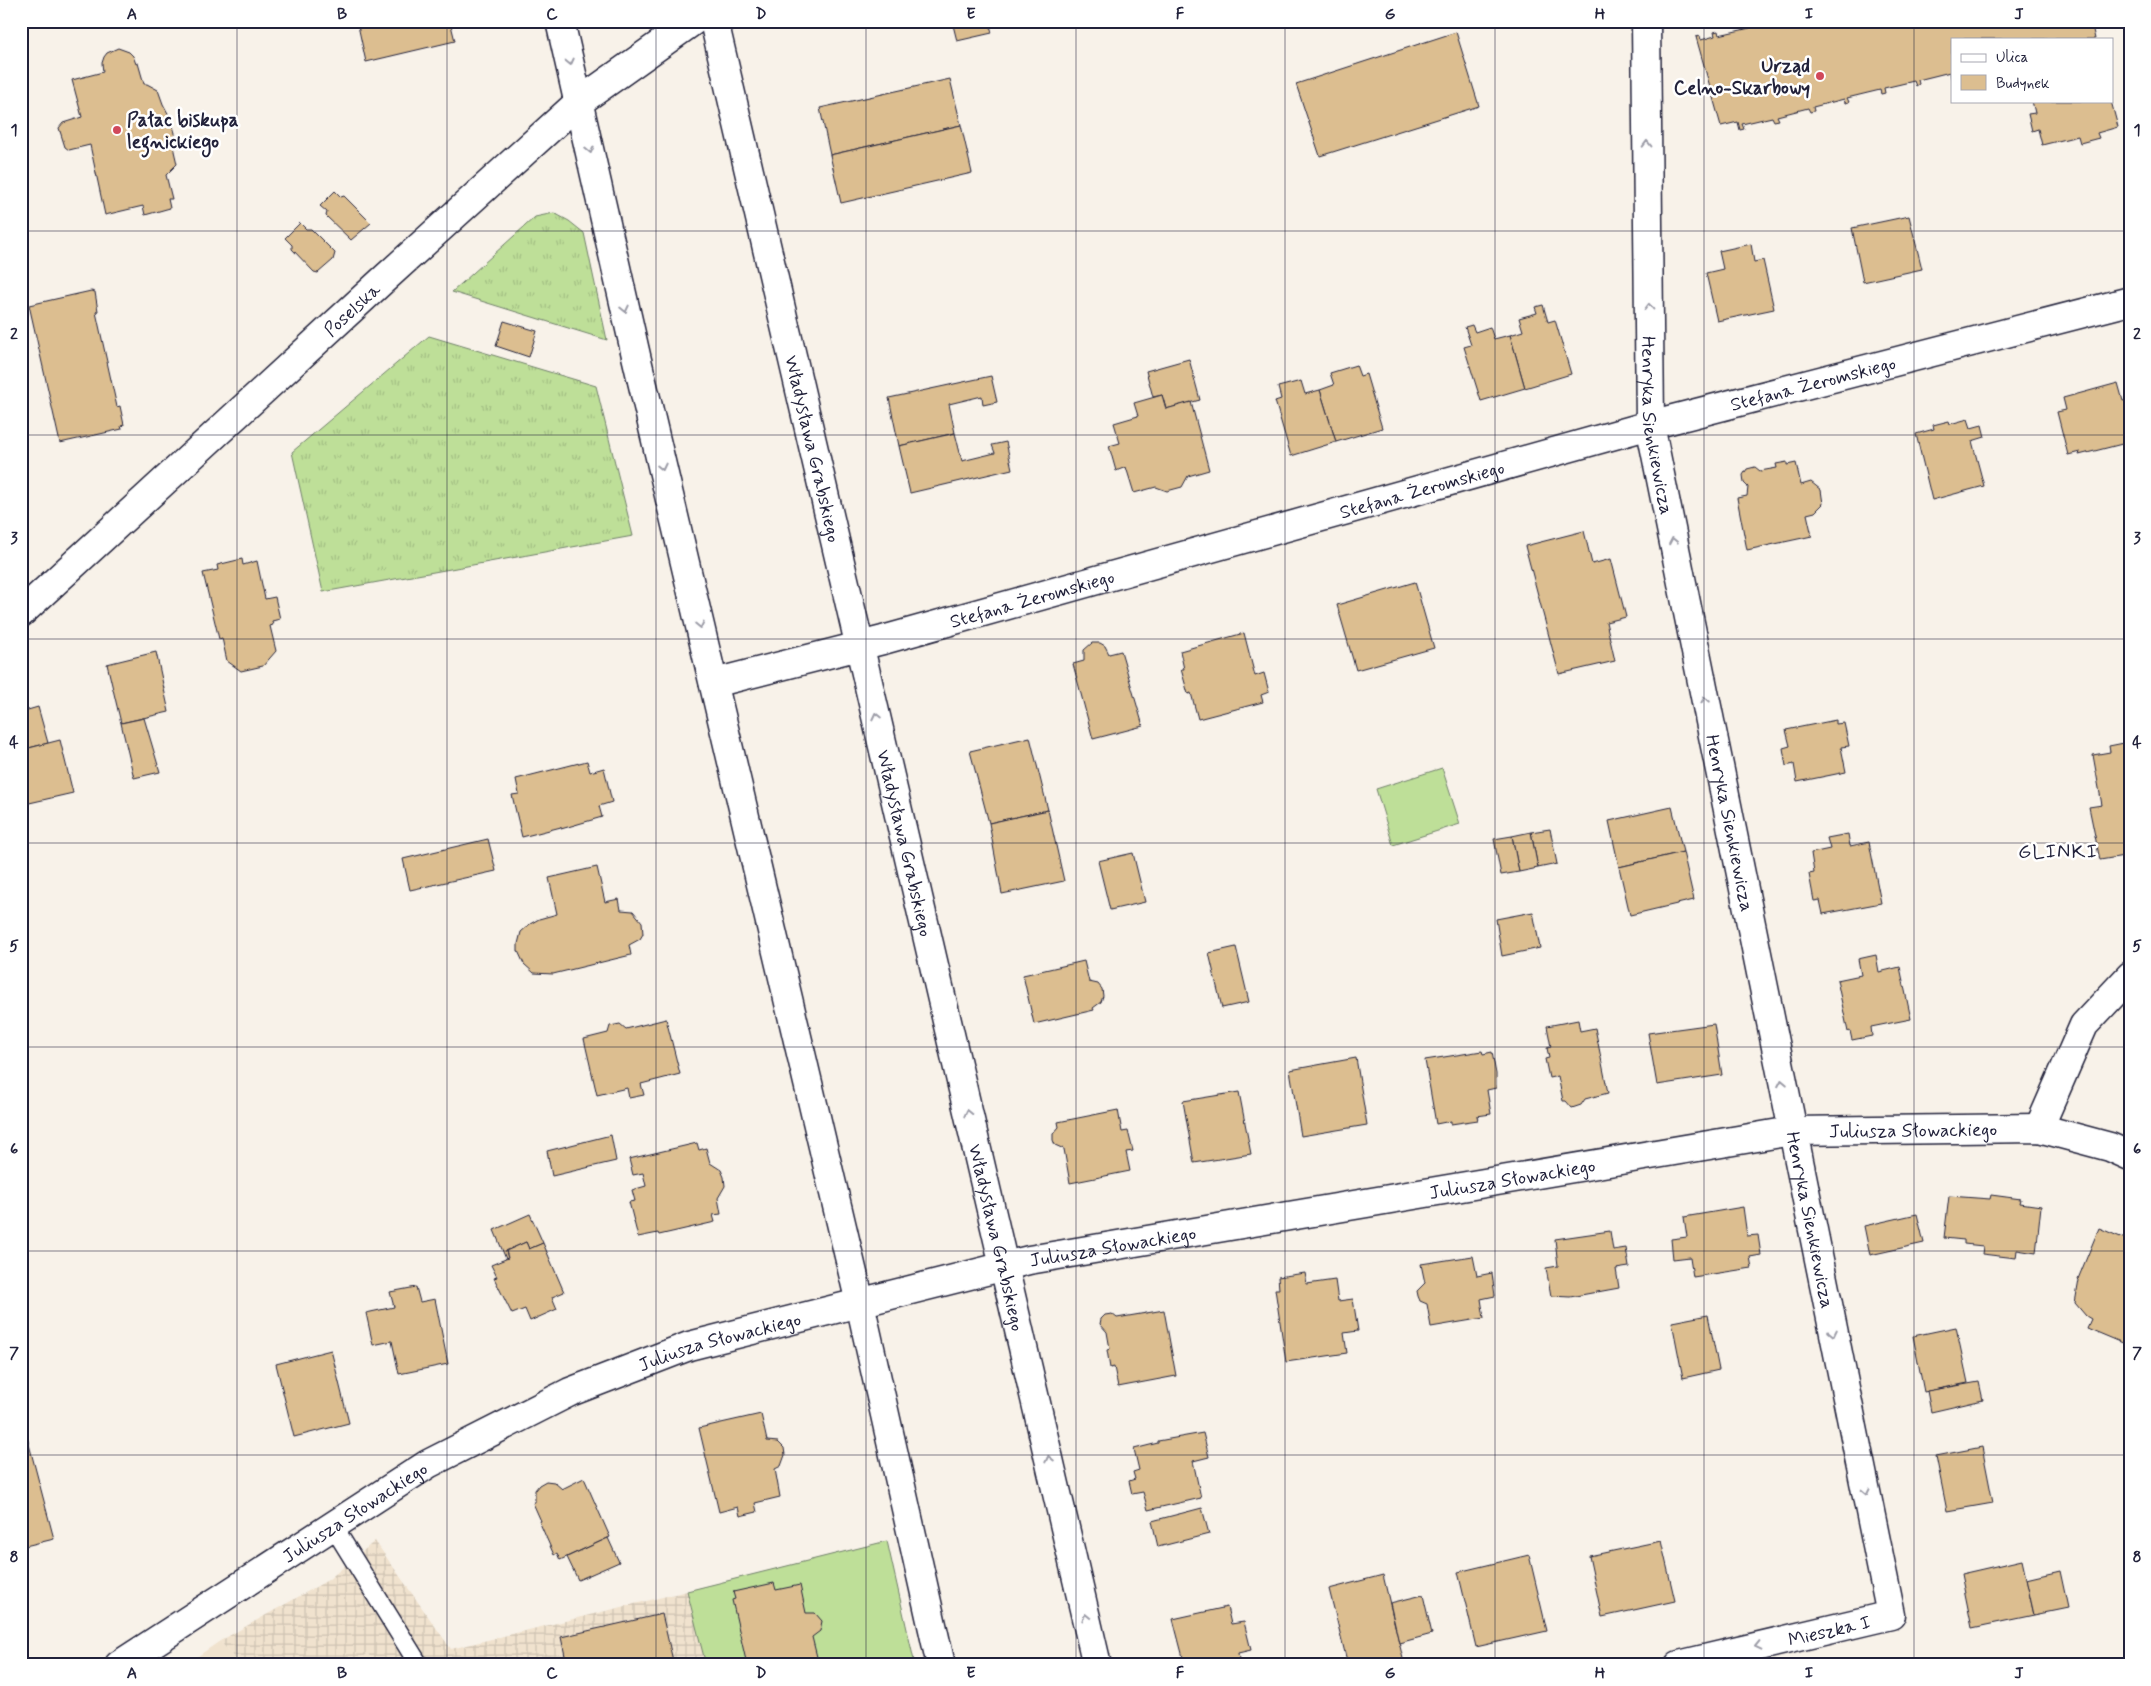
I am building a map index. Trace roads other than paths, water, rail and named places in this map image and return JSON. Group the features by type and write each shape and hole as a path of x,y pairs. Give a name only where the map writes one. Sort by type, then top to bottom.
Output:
{"street":[{"path":"560,21 580,102 637,360 860,1303 941,1665"},
{"name":"Poselska","path":"21,613 374,287 580,102 693,21"},
{"name":"Władysława Grabskiego","path":"714,21 1097,1665"},
{"name":"Henryka Sienkiewicza","path":"1646,21 1650,426 1891,1615"},
{"name":"Stefana Żeromskiego","path":"714,683 859,646 1650,426 2130,301"},
{"path":"2039,1128 2084,1024 2130,976"},
{"name":"Juliusza Słowackiego","path":"119,1665 428,1464 570,1392 690,1346 1039,1258 1792,1130 2039,1128 2110,1146 2130,1156"},
{"name":"Mieszka I","path":"1679,1665 1891,1615"}],"lane":[{"path":"333,1526 419,1665"}],"place":[{"name":"Urząd Celno-Skarbowy","path":"1820,76"},
{"name":"Pałac biskupa legnickiego","path":"117,130"}],"district":[{"name":"GLINKI","path":"2058,851"}]}
